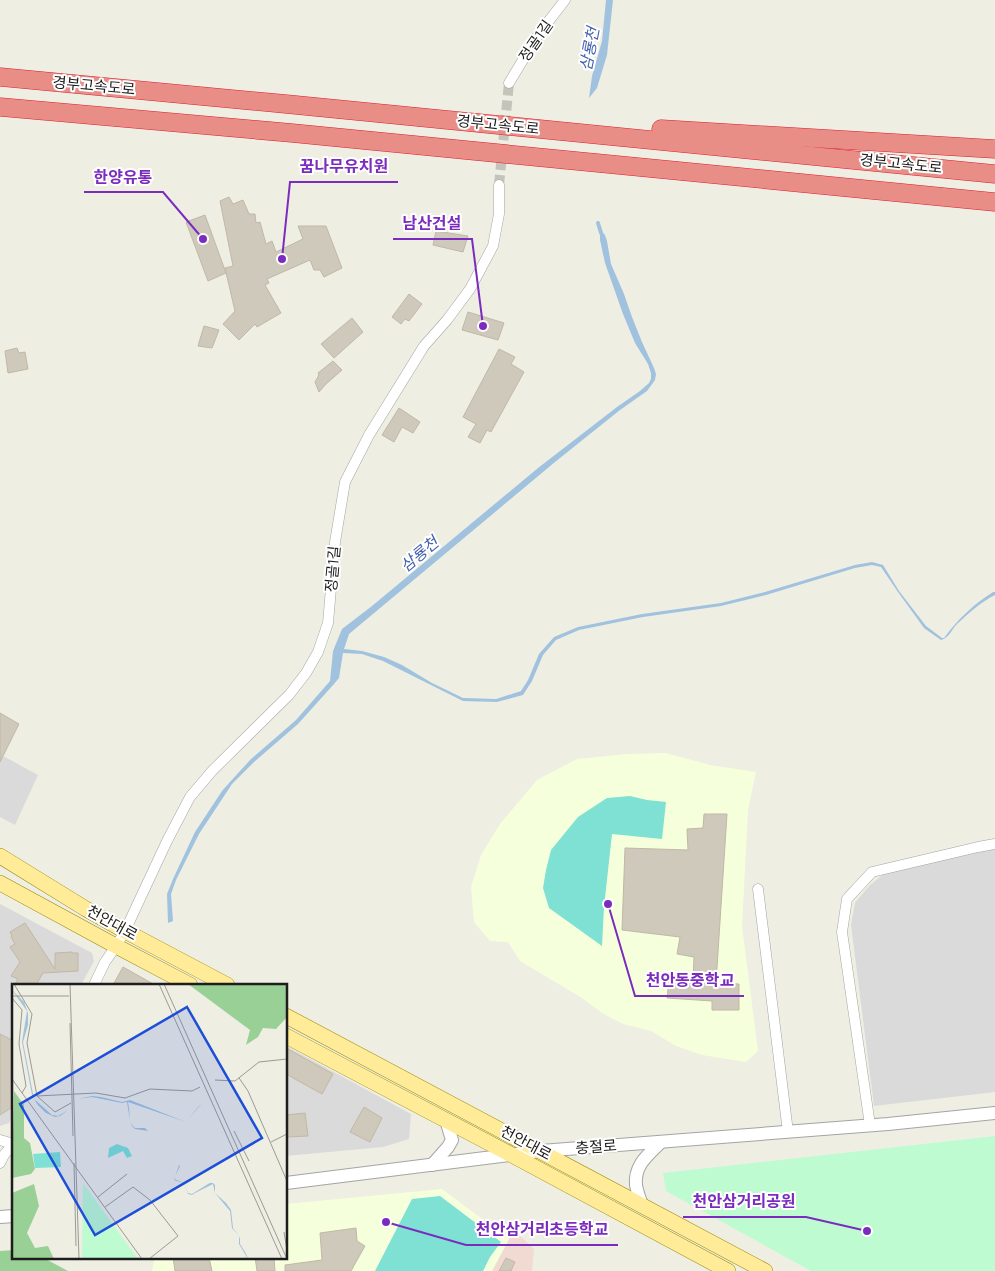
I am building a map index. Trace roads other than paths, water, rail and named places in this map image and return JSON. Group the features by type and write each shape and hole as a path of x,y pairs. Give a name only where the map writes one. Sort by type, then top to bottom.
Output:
{"highway":[{"name":"경부고속도로","path":"0,77 995,174"},
{"path":"286,104 995,149"},
{"name":"경부고속도로","path":"0,107 292,133 995,202"}],"main road":[{"name":"천안대로","path":"0,856 86,909 225,984"},
{"name":"천안대로","path":"0,883 116,946 167,978 187,984"},
{"name":"천안대로","path":"288,1017 766,1271"},
{"name":"천안대로","path":"288,1037 728,1271"}],"street":[{"name":"정골1길","path":"509,83 538,35 565,0"},
{"name":"정골1길","path":"116,946 190,797 212,771 288,695 306,673 318,652 328,623 335,542 345,482 369,435 424,346 447,320 470,288 493,246 499,214 499,185"},
{"path":"870,1125 842,932 848,900 872,872 995,844"},
{"path":"758,889 788,1132"},
{"path":"94,984 105,962 116,946"},
{"path":"100,984 111,963 116,946"},
{"name":"충절로","path":"288,1183 541,1151 788,1132 995,1113"},
{"path":"432,1165 448,1148 452,1140 446,1120"},
{"path":"642,1205 636,1185 637,1167 661,1142"},
{"path":"2,1159 12,1144"}],"waterway":[{"name":"삼룡천","path":"598,223 601,233"}],"tunnel":[{"path":"499,185 509,83"}],"place":[{"name":"한양유통","path":"203,239"},
{"name":"꿈나무유치원","path":"282,259"},
{"name":"남산건설","path":"483,326"},
{"name":"천안동중학교","path":"608,904"},
{"name":"천안삼거리초등학교","path":"386,1222"},
{"name":"천안삼거리공원","path":"867,1231"}]}
